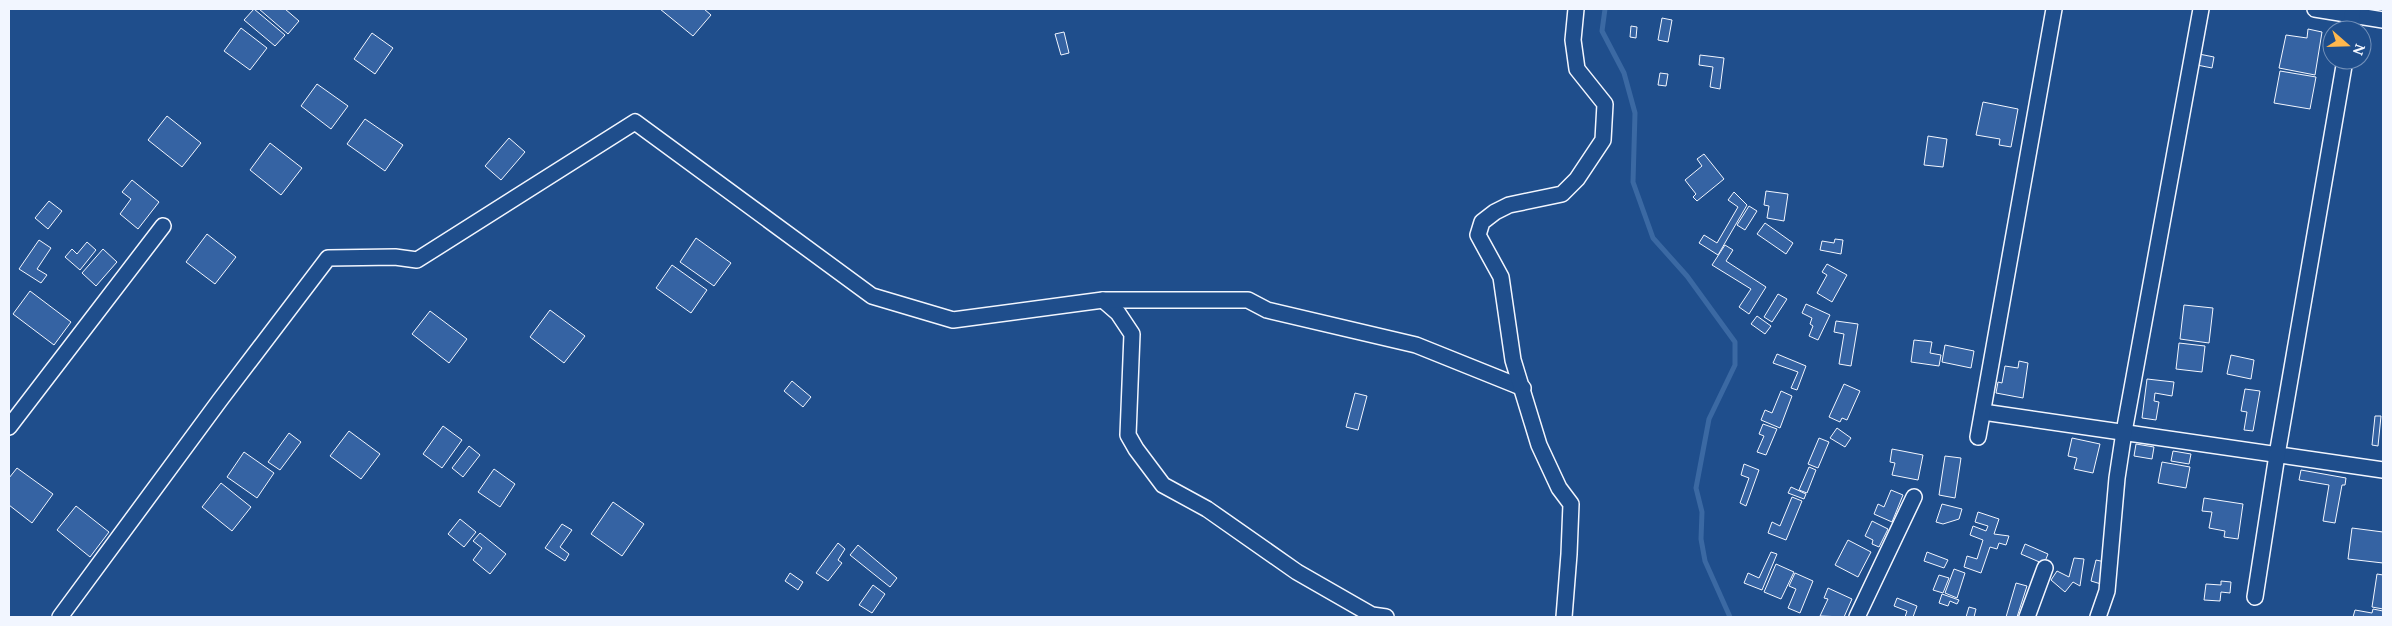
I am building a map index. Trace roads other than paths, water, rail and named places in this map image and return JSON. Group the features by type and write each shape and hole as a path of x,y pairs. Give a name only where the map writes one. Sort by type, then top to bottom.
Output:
{"street":[{"path":"1564,617 1571,504 1559,488 1540,445 1513,360 1501,277 1478,235 1482,222 1495,212 1509,205 1562,194 1577,179 1603,140 1605,104 1577,68 1573,40 1576,9"},
{"path":"1978,437 1984,412 2054,9"},
{"path":"2098,617 2107,591 2124,432 2201,9"},
{"path":"2315,9 2353,12 2383,20"},
{"path":"2255,597 2277,455 2343,70"},
{"path":"60,617 220,400 328,258 395,258 417,260 635,122 872,296 953,320 1103,300 1248,300 1267,310 1416,345 1523,388"},
{"path":"9,427 163,226"},
{"path":"1103,300 1118,313 1132,334 1128,434 1136,449 1163,485 1207,509 1297,572 1372,615 1386,617"},
{"path":"1984,412 2383,470"},
{"path":"1858,617 1914,497"},
{"path":"2028,617 2044,568"}],"waterway":[{"path":"1605,9 1602,31 1624,73 1635,113 1633,182 1653,238 1687,276 1735,342 1735,365 1709,419 1696,488 1702,512 1701,539 1705,561 1730,617"}]}
